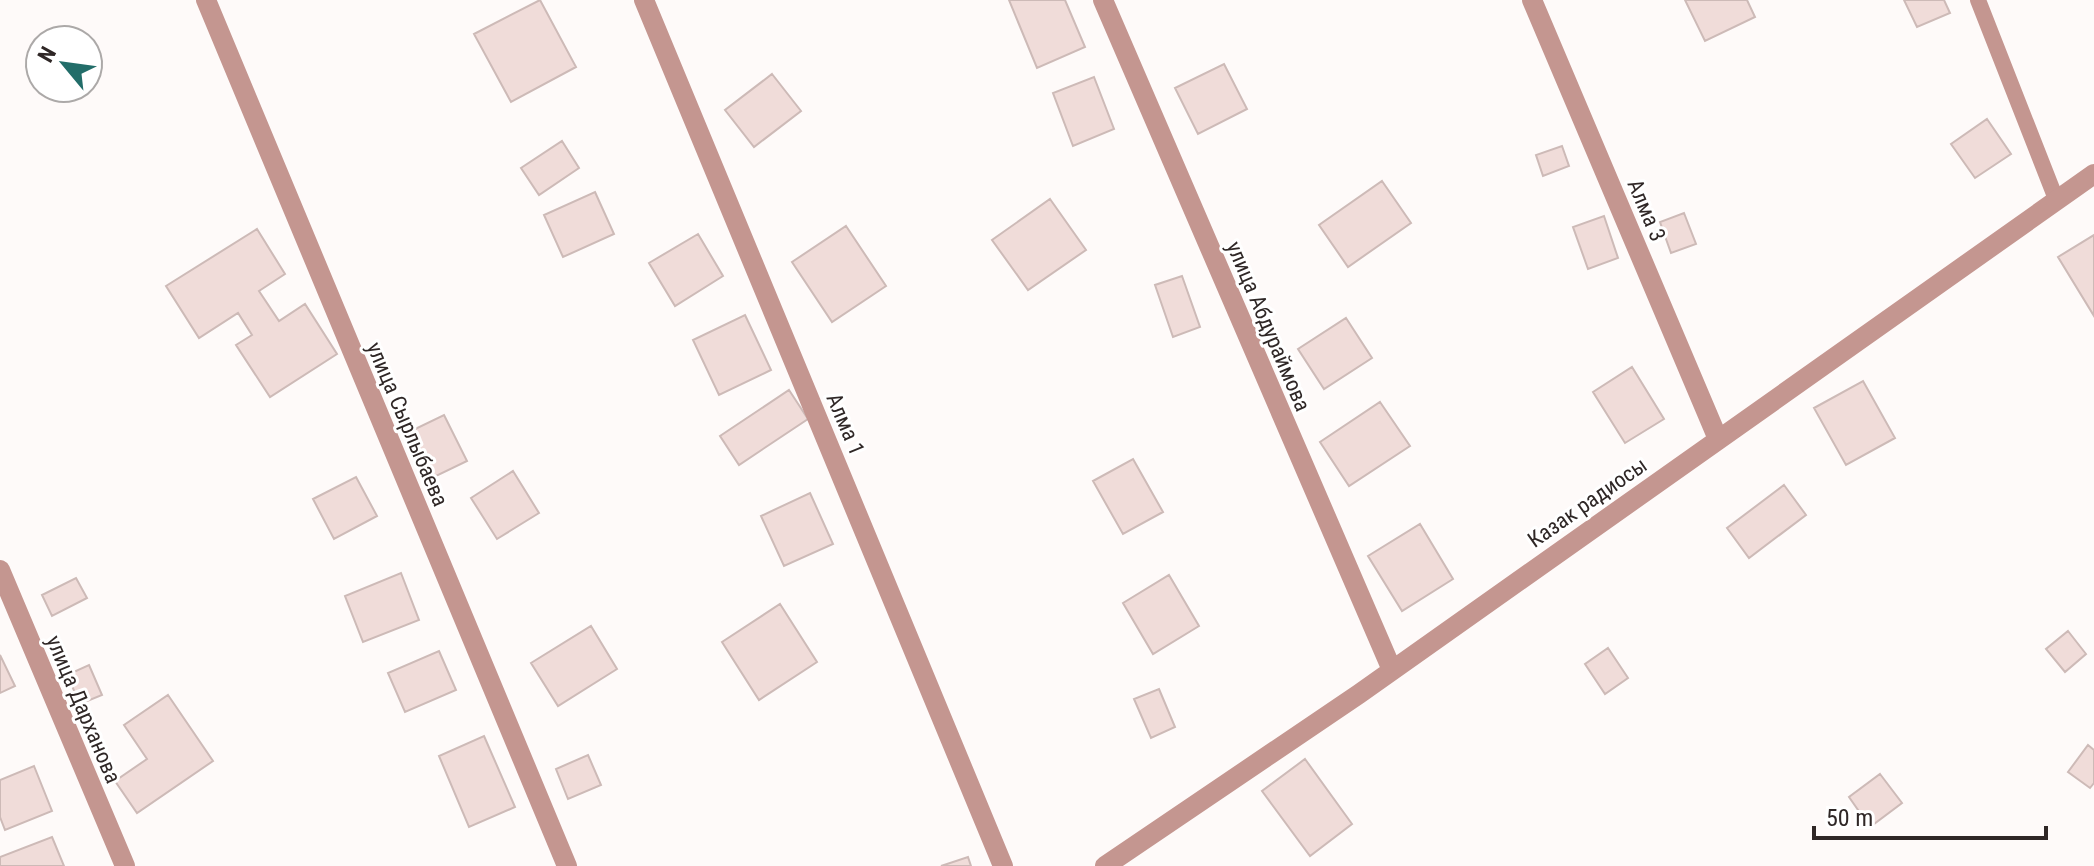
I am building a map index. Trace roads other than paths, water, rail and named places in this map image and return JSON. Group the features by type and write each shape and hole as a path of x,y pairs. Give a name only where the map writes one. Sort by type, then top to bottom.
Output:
{"street":[{"name":"улица Сырлыбаева","path":"206,0 567,866"},
{"name":"Алма 1","path":"644,0 1003,866"},
{"name":"улица Абдураймова","path":"1103,0 1392,670"},
{"name":"Алма 3","path":"1532,0 1718,439"},
{"name":"Казак радиосы","path":"1105,866 1392,670 2094,174"},
{"name":"улица Дарханова","path":"0,570 125,866"}],"lane":[{"path":"1978,0 2056,199"}]}
